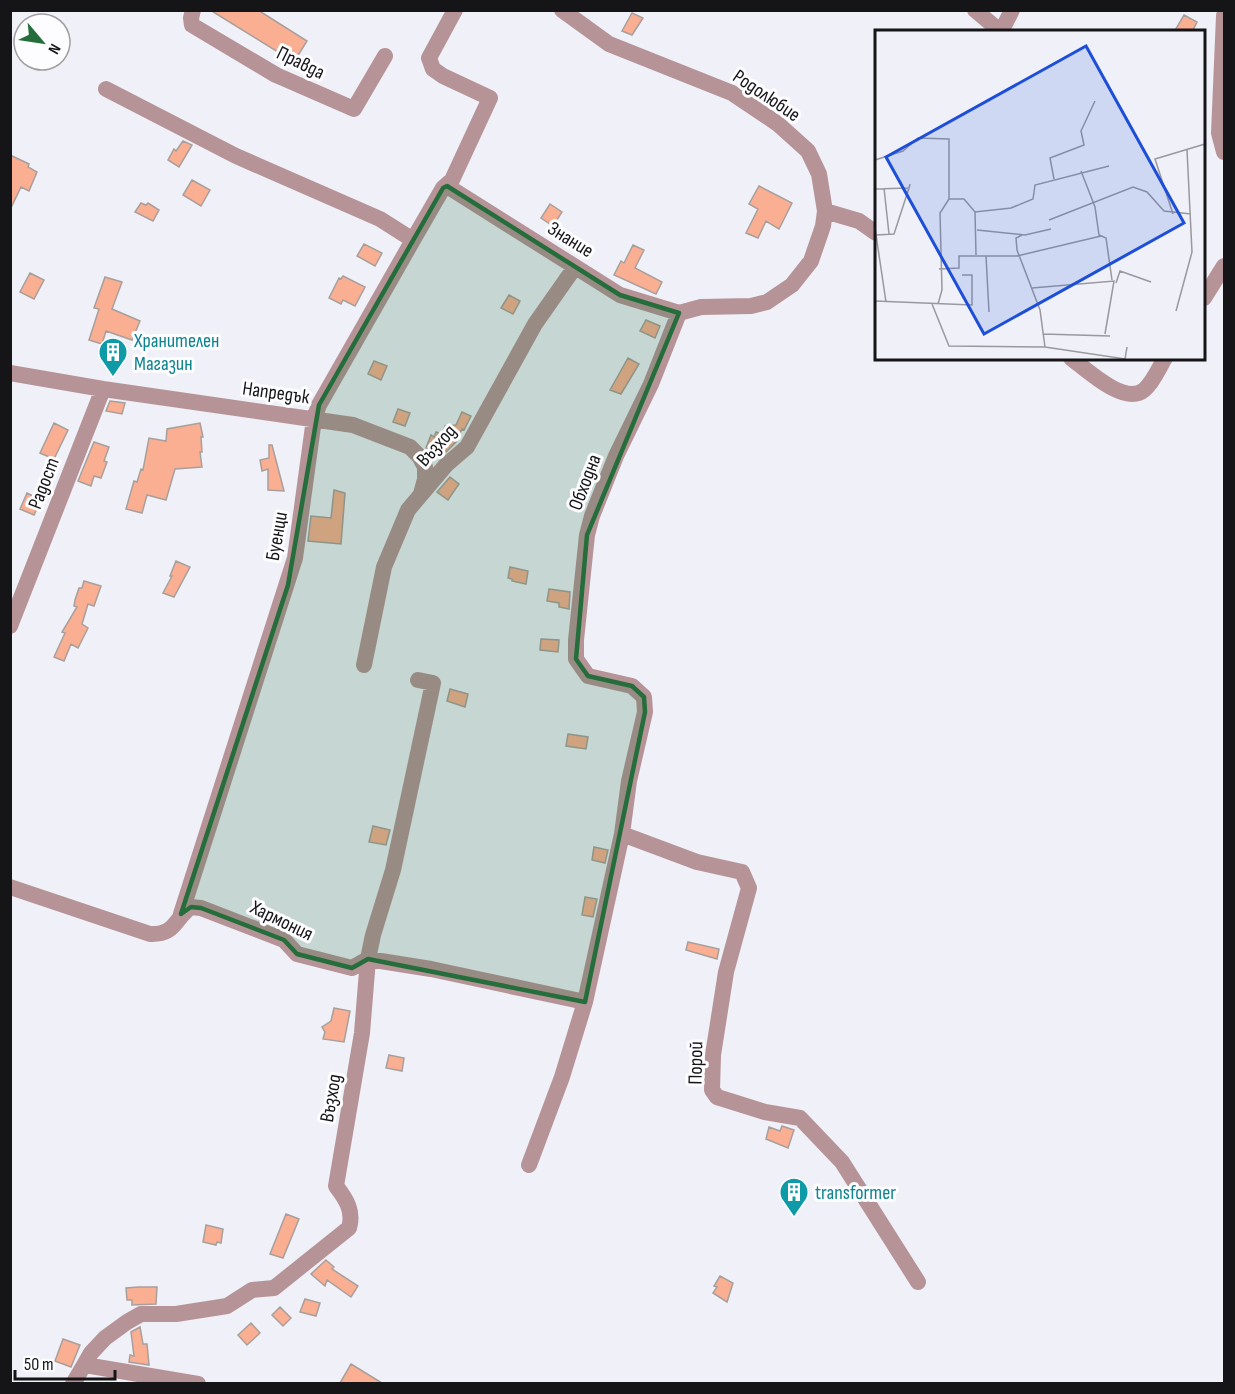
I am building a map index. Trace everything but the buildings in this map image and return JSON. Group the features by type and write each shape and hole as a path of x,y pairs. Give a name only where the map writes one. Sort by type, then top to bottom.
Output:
{"street":[{"name":"Правда","path":"193,10 192,25 276,75 354,109 385,56"},
{"name":"Буенци","path":"181,914 293,567 314,419 319,405 412,240 443,188 452,180 490,98 433,69 429,58 455,10"},
{"name":"Родолюбие","path":"562,10 609,44 732,93 778,124 808,151 819,174 825,211"},
{"path":"975,10 999,30"},
{"path":"1002,30 1012,10"},
{"path":"1224,16 1219,133 1224,152"},
{"path":"106,89 236,156 380,219 412,240"},
{"name":"Знание","path":"447,186 620,295 680,313"},
{"path":"680,313 701,306 751,306 767,303 782,294 811,261 819,241 825,211 859,221 875,232"},
{"path":"1205,295 1224,266"},
{"name":"Възход","path":"364,665 384,567 412,503 446,465 467,447 535,324 575,267"},
{"name":"Обходна","path":"622,834 629,780 645,712 644,698 632,686 588,676 576,659 586,536 616,456 651,384 680,313"},
{"path":"1074,360 1123,394 1134,395 1145,390 1164,360"},
{"name":"Напредък","path":"10,373 103,389 352,425 410,447 419,456 425,467 421,494"},
{"name":"Радост","path":"10,626 103,389"},
{"name":"Възход","path":"73,1383 91,1353 105,1338 141,1314 176,1314 227,1306 252,1290 274,1288 349,1228 351,1212 346,1198 336,1186 362,1033 368,959 393,870 433,683 418,680"},
{"path":"529,1165 562,1077 585,1002 622,834"},
{"name":"Порой","path":"622,834 697,862 742,872 749,888 726,972 713,1055 712,1090 717,1097 755,1109 800,1118 842,1162 918,1282"},
{"path":"10,887 150,934 168,932 175,926 181,914"},
{"name":"Хармония","path":"181,914 191,907 201,908 284,940 297,954 352,968 368,959 431,969 585,1002"},
{"path":"85,1365 198,1383"}],"highlighted area":[{"path":"447,186 620,295 679,313 587,535 576,659 588,676 632,686 644,697 645,712 585,1002 368,959 352,968 297,954 284,940 201,908 191,907 181,914 288,585 319,405 443,188"}],"place":[{"name":"Хранителен Магазин","path":"113,378"},
{"name":"transformer","path":"794,1218"}]}
